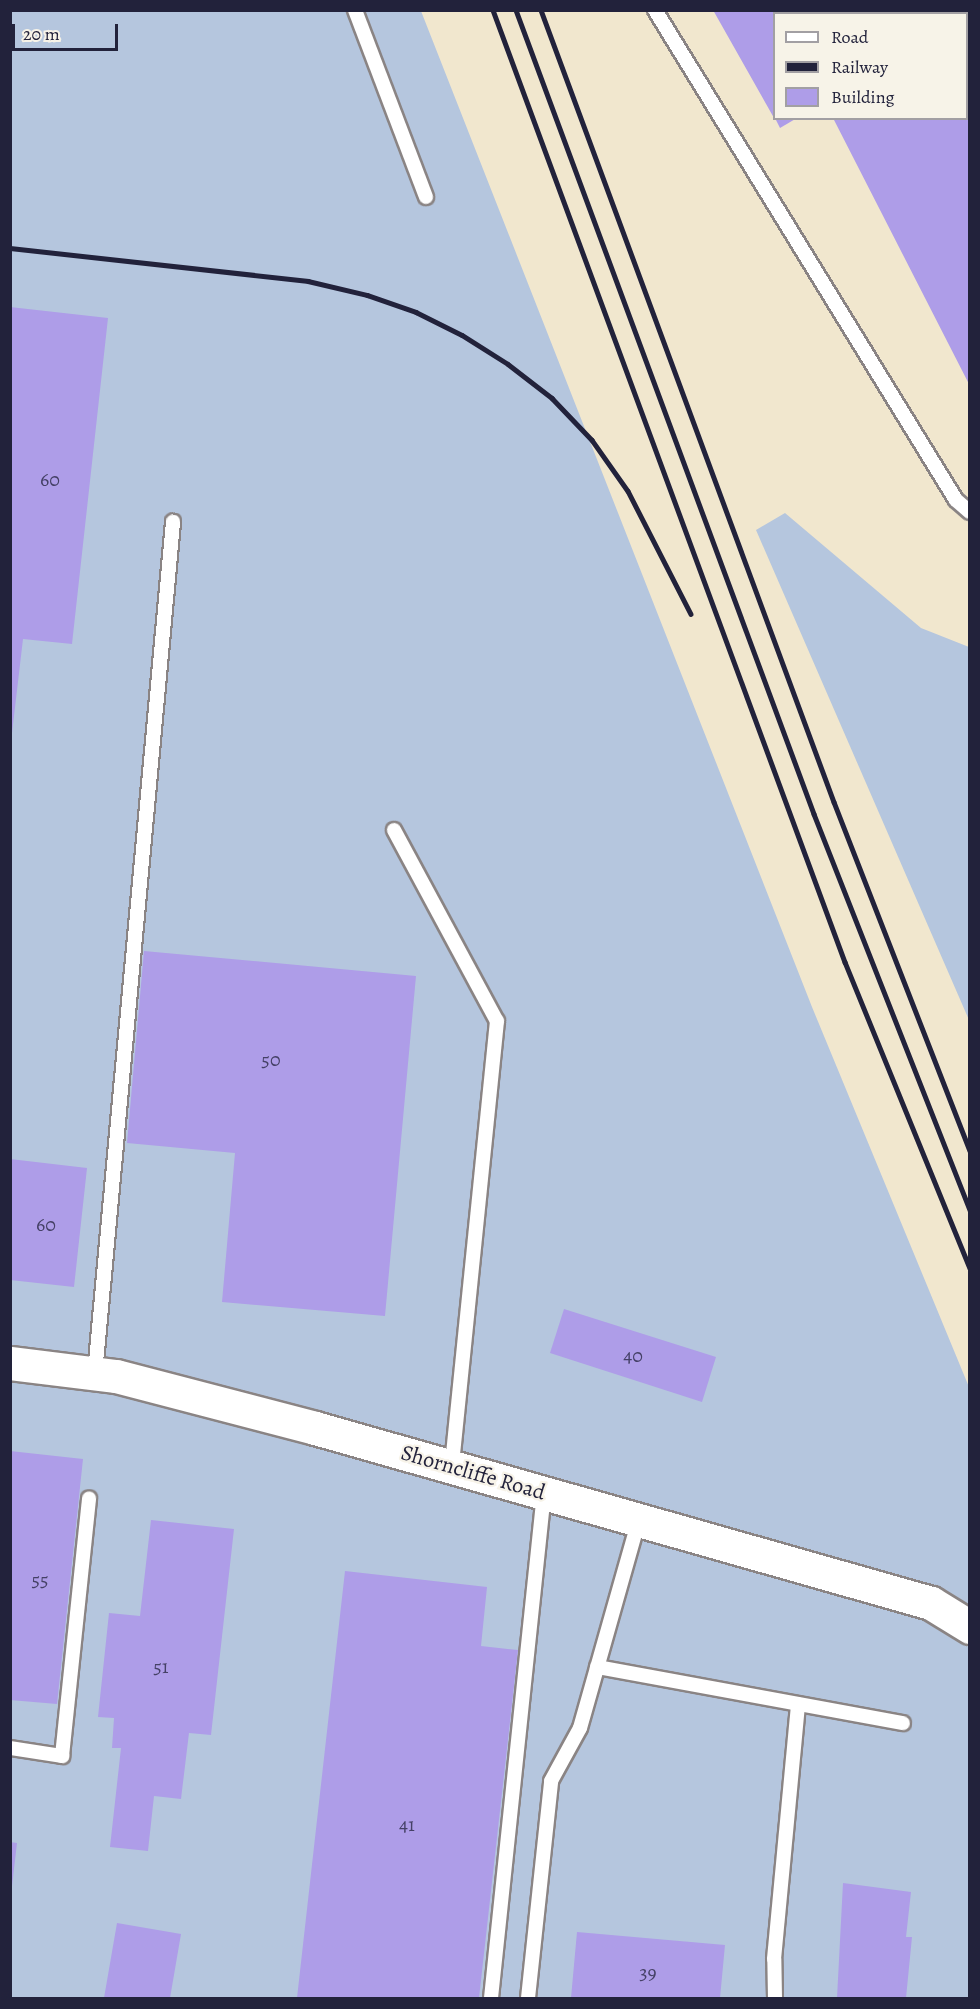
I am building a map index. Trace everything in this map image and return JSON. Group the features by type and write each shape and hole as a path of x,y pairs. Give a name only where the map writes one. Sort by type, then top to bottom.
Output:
{"street":[{"name":"Shorncliffe Road","path":"10,1363 95,1373 452,1467 931,1603 969,1627"},
{"name":"Shorncliffe Road","path":"931,1603 969,1601"}],"lane":[{"path":"355,10 426,197"},
{"path":"655,10 956,500 969,512"},
{"path":"95,1373 173,522"},
{"path":"394,830 496,1021 452,1467"},
{"path":"491,1998 544,1493"},
{"path":"10,1748 62,1756 89,1498"},
{"path":"528,1998 550,1781 580,1728 639,1520"},
{"path":"597,1667 903,1723"},
{"path":"776,1998 774,1959 798,1704"}],"shaded area":[{"path":"11,11 421,11 812,1007 969,1387 969,1998 11,1998"},
{"path":"785,513 921,628 969,647 969,1020 756,530"}],"building":[{"path":"713,10 970,10 970,386 834,120 968,120 968,12 773,12 773,116"},
{"path":"776,120 794,120 780,128"},
{"path":"10,307 108,318 72,644 23,639 12,733"},
{"path":"144,951 416,976 385,1316 222,1302 235,1153 127,1143"},
{"path":"10,1159 87,1168 74,1287 10,1280"},
{"path":"564,1309 716,1357 702,1402 550,1353"},
{"path":"10,1451 83,1459 57,1704 10,1700"},
{"path":"151,1520 234,1529 211,1735 189,1733 181,1799 154,1796 148,1851 110,1847 121,1748 112,1748 114,1718 98,1717 109,1613 140,1616"},
{"path":"345,1571 487,1587 481,1646 518,1650 479,1998 297,1998"},
{"path":"10,1842 17,1843 12,1886 10,1886"},
{"path":"843,1883 911,1892 906,1937 912,1937 906,1998 837,1998"},
{"path":"117,1923 181,1934 170,1998 104,1998"},
{"path":"577,1932 725,1945 720,1998 571,1998"}],"railway":[{"path":"493,10 845,962 970,1269"},
{"path":"516,10 814,814 970,1210"},
{"path":"541,10 834,802 970,1150"},
{"path":"10,248 308,281 367,295 416,312 462,335 508,364 552,398 592,440 628,491 691,614"}]}
